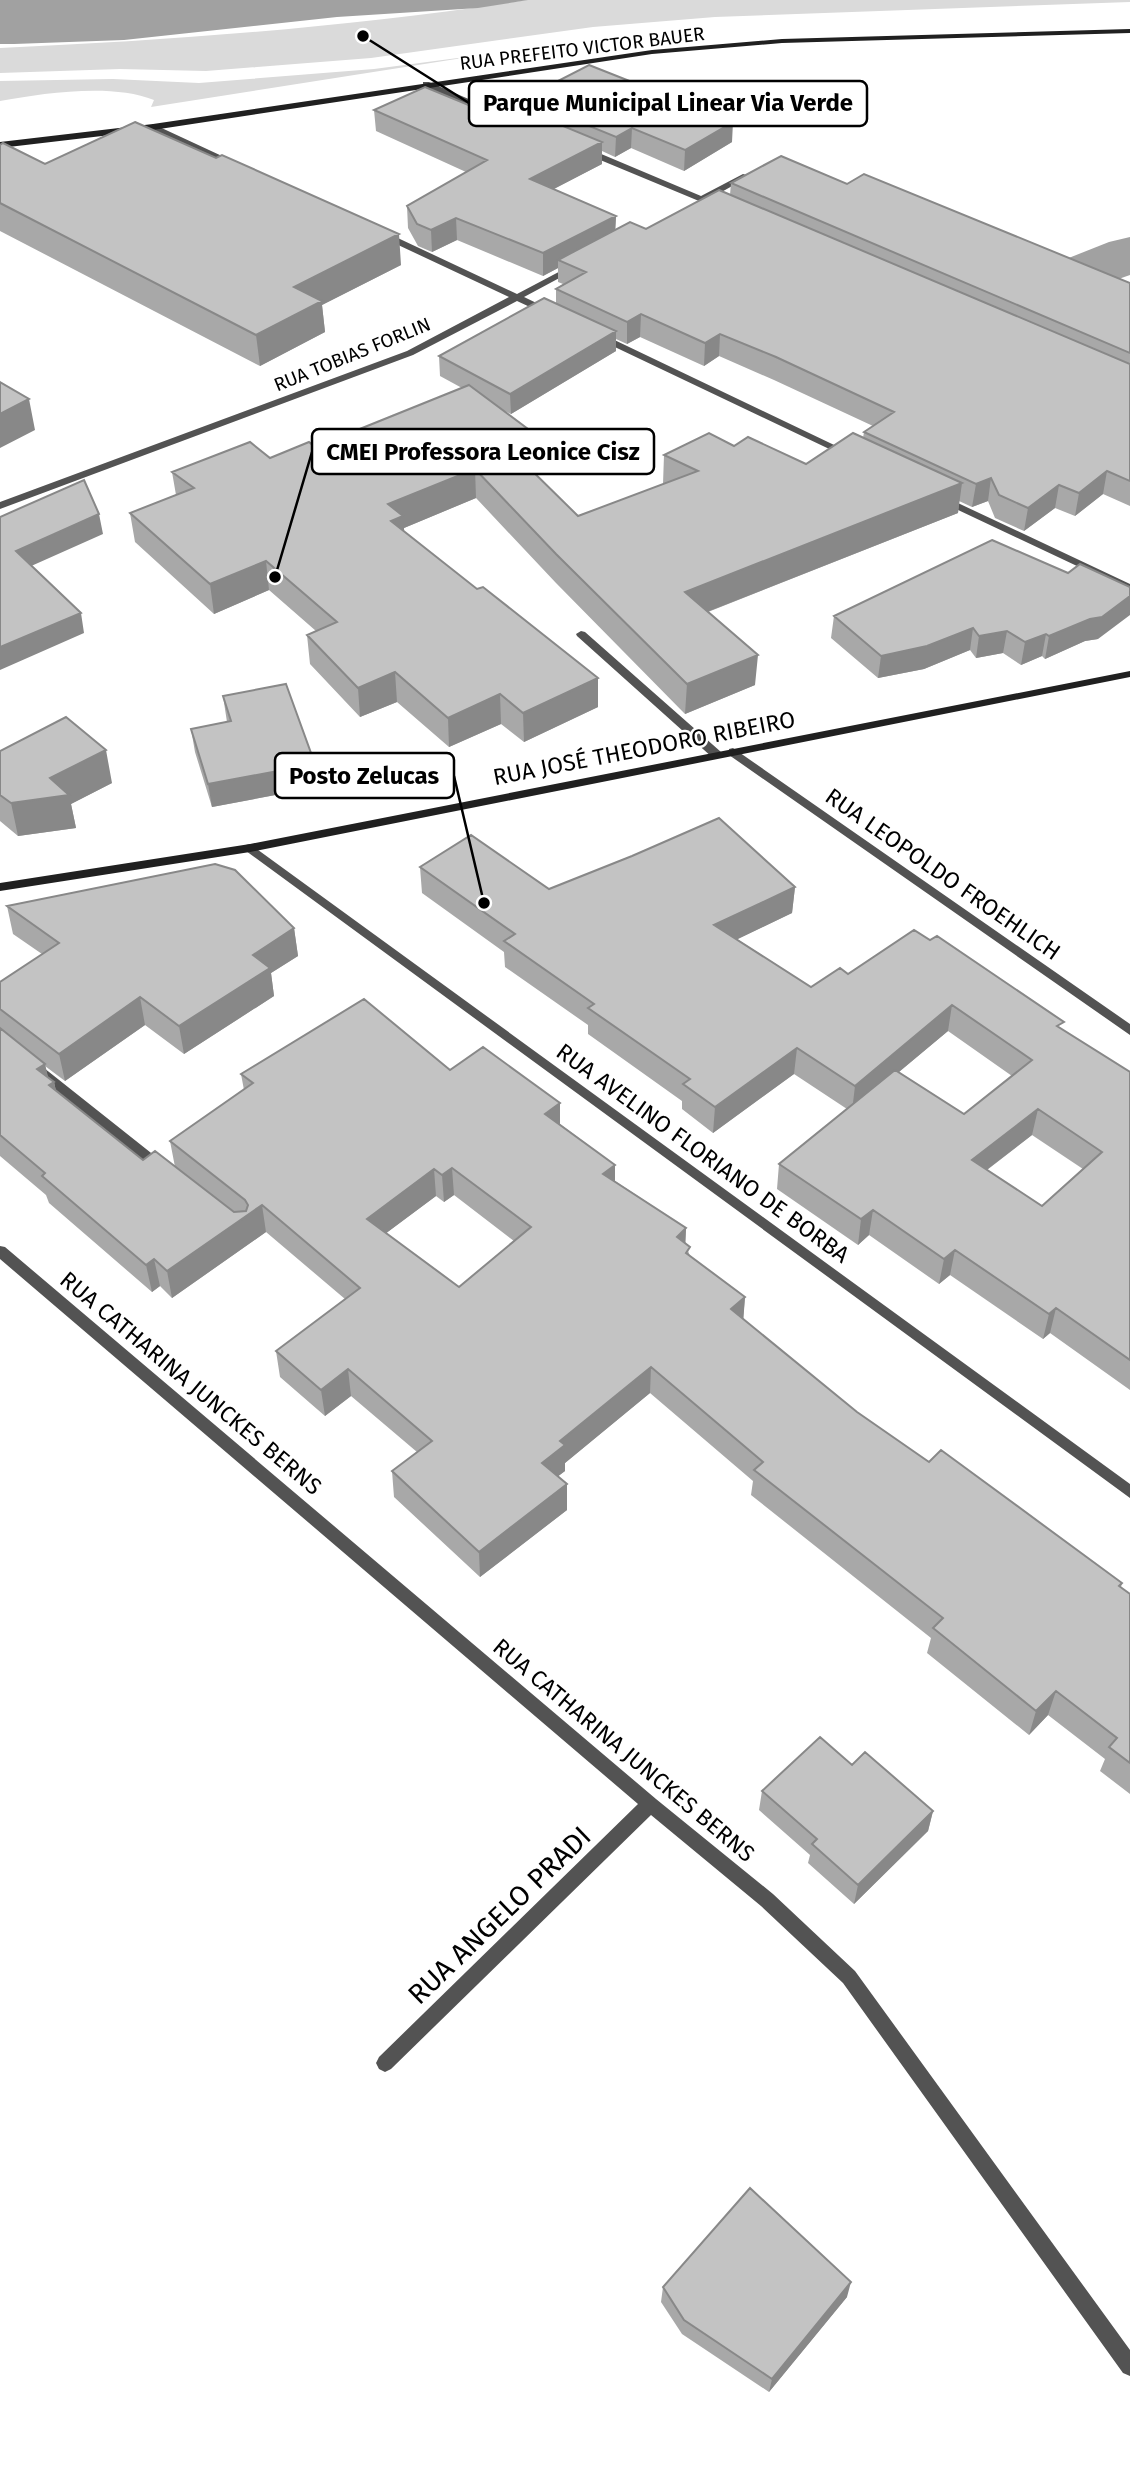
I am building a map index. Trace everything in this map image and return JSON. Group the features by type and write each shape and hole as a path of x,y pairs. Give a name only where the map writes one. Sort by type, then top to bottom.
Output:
{"main road":[{"name":"RUA PREFEITO VICTOR BAUER","path":"0,145 153,127 652,52 770,42 1130,31"},
{"name":"RUA JOSÉ THEODORO RIBEIRO","path":"0,887 250,848 1130,674"}],"street":[{"path":"426,84 526,126"},
{"path":"153,127 241,168"},
{"path":"577,147 727,210"},
{"path":"690,205 751,173"},
{"path":"366,227 555,315"},
{"name":"RUA TOBIAS FORLIN","path":"0,506 410,353 579,265"},
{"path":"592,333 855,457"},
{"path":"930,493 1130,588"},
{"path":"581,634 717,755"},
{"name":"RUA LEOPOLDO FROEHLICH","path":"733,752 1130,1030"},
{"name":"RUA AVELINO FLORIANO DE BORBA","path":"250,848 1130,1492"},
{"path":"32,1065 169,1174"},
{"name":"RUA CATHARINA JUNCKES BERNS","path":"0,1251 650,1804 767,1900 849,1977 1130,2366"},
{"name":"RUA ANGELO PRADI","path":"386,2063 650,1804"}],"shaded area":[{"path":"0,0 528,0 478,8 337,17 124,40 0,44"},
{"path":"526,0 1130,2 715,17 593,27 371,58 206,71 120,69 0,73 0,48 263,31 395,18"},
{"path":"488,54 151,107 154,100 137,95 98,91 37,95 0,101 0,81 113,79 199,83 374,69"}],"building":[{"path":"589,65 733,122 685,150 632,128 616,137 523,99"},
{"path":"425,87 490,114 510,104 602,142 530,179 616,216 543,253 456,218 431,230 417,224 407,206 487,160 374,110"},
{"path":"135,122 216,158 222,155 399,234 294,287 322,301 256,335 0,203 0,145 3,143 45,164"},
{"path":"781,156 847,184 864,174 1130,283 1130,353 731,183"},
{"path":"719,190 1130,364 1130,481 1107,471 1079,493 1059,485 1028,508 999,495 991,478 976,484 864,432 894,412 776,357 720,334 705,343 641,314 627,322 556,289 586,272 558,260 630,222 646,229"},
{"path":"544,298 616,331 510,394 439,356"},
{"path":"0,382 29,399 0,414"},
{"path":"469,385 544,441 514,453 578,516 698,471 664,455 709,433 734,446 748,437 806,464 853,433 962,483 685,592 758,655 687,684 475,469 388,504 403,516 391,521 477,589 483,587 598,678 523,713 500,694 448,718 395,672 358,688 307,635 337,622 266,561 210,584 130,513 194,488 172,472 250,442 270,458 309,442 315,447"},
{"path":"84,480 99,514 16,551 81,613 0,647 0,517"},
{"path":"992,540 1068,573 1080,564 1130,587 1130,596 1102,617 1025,642 1007,631 979,636 973,628 927,646 881,656 834,616"},
{"path":"286,684 315,764 208,784 191,729 231,721 223,696"},
{"path":"66,717 106,750 50,778 69,795 11,803 0,795 0,751"},
{"path":"719,818 795,887 714,925 811,987 840,968 848,974 914,930 930,940 937,936 1064,1022 1057,1026 1130,1072 1130,1360 1056,1308 1049,1314 955,1250 944,1259 873,1210 861,1219 779,1164 895,1070 964,1114 1032,1060 952,1005 855,1086 797,1048 715,1107 683,1084 690,1079 588,1008 594,1004 504,941 515,934 420,867 471,835 549,889","holes":["1038,1109 1102,1152 1042,1206 972,1160"]},
{"path":"215,864 235,870 294,928 253,955 270,968 179,1026 140,997 59,1054 0,1009 0,982 59,943 7,906"},
{"path":"364,999 450,1070 483,1047 560,1103 545,1114 615,1165 603,1174 686,1228 677,1237 690,1247 686,1253 745,1297 731,1309 857,1412 929,1462 941,1450 1122,1583 1119,1586 1130,1594 1130,1763 1109,1747 1117,1738 1056,1691 1036,1711 933,1628 943,1618 754,1470 763,1462 651,1367 560,1441 565,1445 542,1463 567,1484 479,1552 392,1471 432,1441 348,1369 321,1390 276,1351 360,1288 262,1205 167,1271 154,1259 146,1265 42,1176 45,1173 0,1135 0,1028 45,1064 37,1069 54,1082 49,1085 143,1160 155,1151 234,1212 246,1211 248,1205 245,1200 170,1141 253,1083 241,1074","holes":["452,1168 531,1227 459,1287 367,1219 434,1169 442,1175"]},
{"path":"820,1737 852,1765 865,1752 933,1811 858,1885 812,1844 817,1839 762,1791"},
{"path":"750,2188 851,2282 772,2379 684,2320 663,2287"}],"waterway":[{"path":"1067,279 1130,254"}],"place":[{"name":"Parque Municipal Linear Via Verde","path":"363,36"},
{"name":"CMEI Professora Leonice Cisz","path":"275,577"},
{"name":"Posto Zelucas","path":"484,903"}]}
